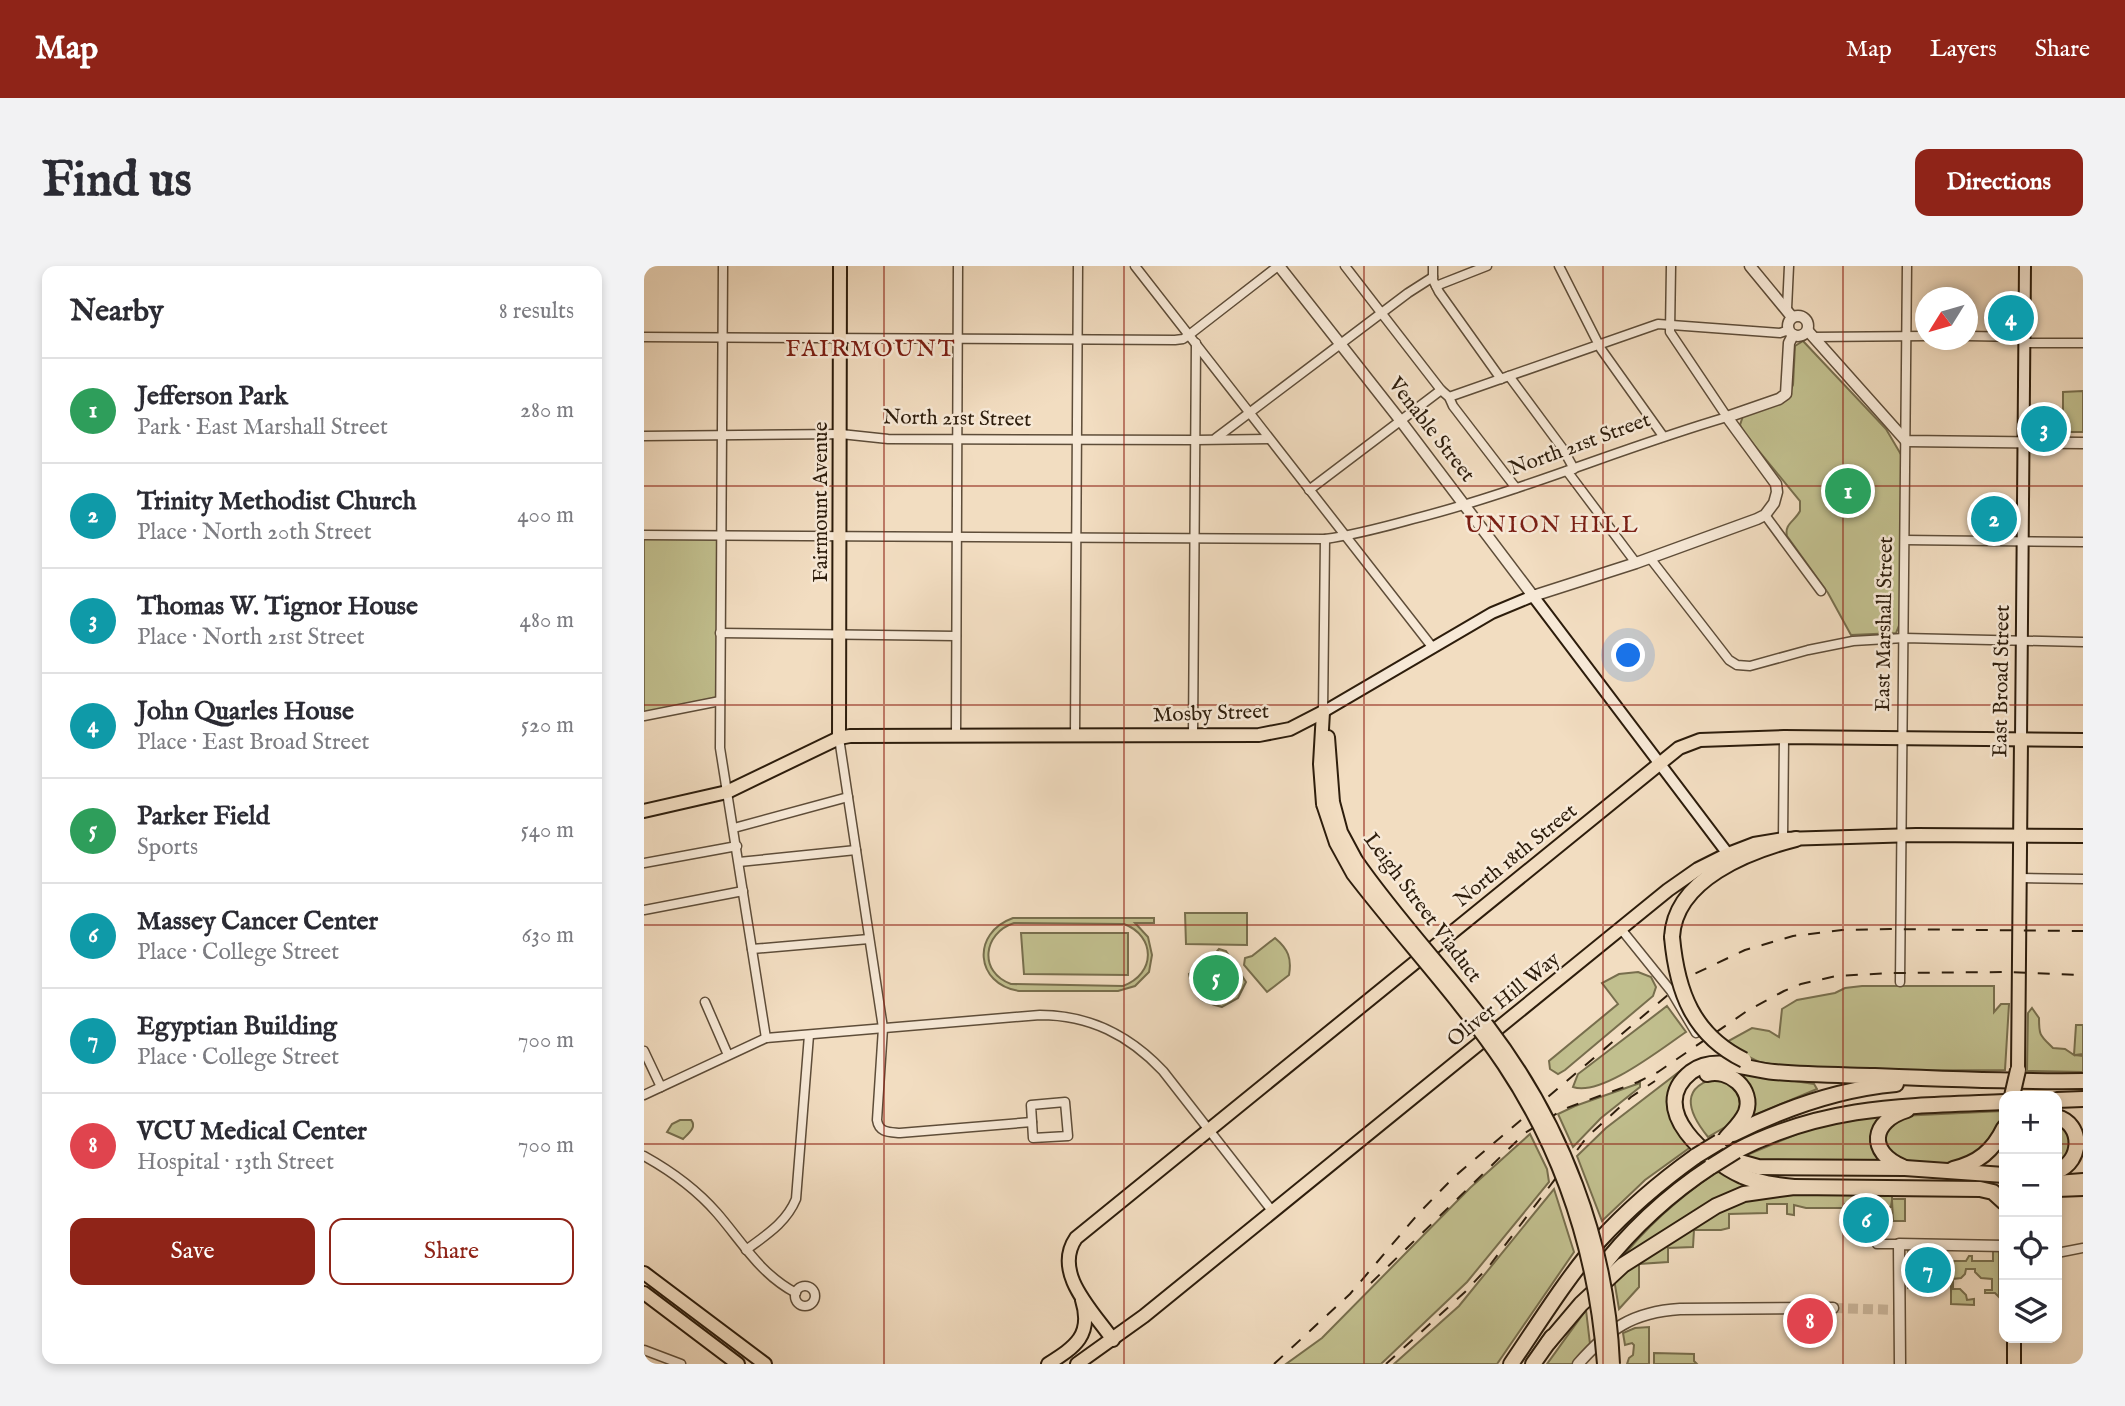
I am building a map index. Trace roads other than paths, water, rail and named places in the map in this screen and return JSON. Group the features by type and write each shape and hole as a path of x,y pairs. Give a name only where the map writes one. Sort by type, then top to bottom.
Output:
{"highway":[{"path":"1790,839 1742,856 1702,883 1680,906 1672,937 1681,987 1693,1015 1711,1038 1744,1060 1795,1074"},
{"path":"1794,1187 1769,1184 1741,1175 1706,1154 1695,1144 1680,1124 1675,1105 1680,1085 1686,1077 1699,1067 1710,1064 1795,1074 1967,1081"},
{"path":"2016,1091 2018,1067"},
{"path":"1722,1140 1746,1111 1746,1095 1730,1076 1713,1073 1690,1085 1685,1103 1686,1112 1703,1138 1740,1162 1770,1168 1905,1168 1999,1175"},
{"path":"1511,1364 1597,1243 1642,1198 1696,1156 1722,1140 1791,1109 1856,1090 1916,1082 2083,1081"},
{"path":"2062,1100 2083,1099"},
{"path":"1533,1364 1590,1282 1625,1238 1671,1195 1736,1151 1780,1131 1825,1117 1869,1109 1999,1102"},
{"path":"1905,1168 1890,1161 1882,1152 1878,1138 1880,1129 1892,1116 1925,1105"},
{"path":"2062,1119 2073,1125 2081,1145 2073,1163 2062,1168"},
{"path":"1941,1172 1968,1165 1982,1158 1999,1137"},
{"path":"1548,1343 1581,1304 1611,1275 1654,1245 1730,1200 1760,1190 1794,1187 1986,1189 1999,1196"}],"main road":[{"name":"Fairmount Avenue","path":"839,738 840,266"},
{"name":"East Broad Street","path":"2018,1067 2025,266"},
{"name":"Mosby Street","path":"644,811 727,792 839,738 850,736 1268,734 1297,726 1492,613 1533,596"},
{"name":"Venable Street","path":"1533,596 1728,853"},
{"name":"Leigh Street Viaduct","path":"1323,712 1320,772 1336,843 1353,874 1491,1046 1539,1124 1567,1187 1584,1242 1598,1308 1604,1364"},
{"name":"North 18th Street","path":"1080,1293 1070,1275 1067,1262 1071,1245 1076,1238 1679,748 1700,740 1784,737 2083,740"},
{"name":"Leigh Street Viaduct","path":"1328,803 1356,860 1495,1035 1521,1073 1555,1133 1595,1242 1605,1287 1613,1364"},
{"name":"Oliver Hill Way","path":"1077,1364 1113,1340 1273,1212 1678,882 1728,853 1754,844 1790,839 1916,835 2083,836"},
{"path":"2062,1182 2083,1180"},
{"path":"2062,1190 2083,1189"},
{"path":"644,1273 765,1364"},
{"path":"644,1293 738,1364"},
{"path":"1080,1293 1113,1340"},
{"path":"1048,1364 1072,1347 1083,1333 1086,1317 1080,1293"},
{"path":"2014,1343 2014,1364"},
{"path":"2022,1343 2022,1364"}],"street":[{"path":"723,266 720,748 766,1038"},
{"path":"956,735 958,266"},
{"path":"1075,735 1078,266"},
{"path":"1135,266 1433,648"},
{"path":"644,337 1175,340 1189,335 1278,266"},
{"name":"Venable Street","path":"1278,266 1400,420 1533,596"},
{"path":"1345,266 1449,397 1453,406 1516,488"},
{"path":"1433,266 1434,281 1505,378 1563,449 1571,470 1636,563"},
{"path":"1215,439 1381,313 1434,281 1487,266"},
{"path":"1559,266 1598,343 1663,436"},
{"path":"1671,266 1671,335 1774,481 1777,497 1765,515 1821,591"},
{"path":"1750,266 1790,313 1802,318 1810,334 1906,441 2083,443"},
{"path":"1789,266 1788,320 1791,332"},
{"name":"East Marshall Street","path":"1900,982 1907,266"},
{"path":"1449,397 1658,324 1791,332 1802,336 1915,336"},
{"name":"North 21st Street","path":"644,535 1076,539 1345,537 1465,506 1663,436 1777,400 1786,394 1791,332"},
{"path":"1978,337 2083,343"},
{"path":"1193,736 1196,344"},
{"path":"1309,490 1441,390"},
{"name":"North 21st Street","path":"644,436 841,434 888,439 1269,439"},
{"name":"Mosby Street","path":"1533,596 1636,563 1765,515"},
{"path":"1323,712 1325,539"},
{"path":"1905,540 2083,542"},
{"path":"1650,558 1725,656 1737,665 1758,664 1853,640 1904,638 2083,642"},
{"path":"720,633 956,636"},
{"path":"644,716 720,701"},
{"path":"1784,737 1790,839"},
{"path":"839,738 883,1028 877,1119 883,1130 900,1133 1032,1122"},
{"path":"734,828 848,797"},
{"path":"644,863 737,846"},
{"path":"739,862 856,850"},
{"path":"2020,878 2083,879"},
{"path":"644,910 743,891"},
{"path":"1621,929 1671,991 1696,1033"},
{"path":"752,949 869,939"},
{"path":"705,1002 729,1055"},
{"path":"644,1095 766,1038 1040,1015 1070,1017 1091,1021 1130,1041 1147,1055 1163,1071 1273,1212"},
{"path":"746,1250 783,1221 796,1199 809,1035"},
{"path":"644,1051 661,1087"},
{"path":"1065,1102 1068,1136 1034,1139 1032,1122 1031,1105 1065,1102"},
{"path":"644,1156 693,1189 717,1213 768,1276 796,1293"},
{"path":"1877,1244 1999,1246"},
{"path":"1899,1244 1900,1364"},
{"path":"2062,1253 2083,1248"},
{"path":"1578,1364 1615,1328 1646,1314 1677,1309 1833,1308"},
{"path":"644,1350 681,1364"}],"tunnel":[{"path":"1833,1308 1899,1310"}],"railway":[{"path":"1274,1364 1350,1294 1418,1214 1454,1177 1690,976 1745,950 1793,936 1842,930 2083,931"},
{"path":"1371,1283 1525,1133 1564,1109 1658,1072 1747,1011 1784,991 1836,976 1892,973 2008,972 2083,975"},
{"path":"1386,1364 1465,1292 1490,1265 1587,1137 1631,1097 1655,1081"}],"place":[{"name":"John Quarles House","path":"2011,318"},
{"name":"Thomas W. Tignor House","path":"2044,429"},
{"name":"Jefferson Park","path":"1848,491"},
{"name":"Trinity Methodist Church","path":"1994,519"},
{"name":"Parker Field","path":"1216,978"},
{"name":"Massey Cancer Center","path":"1866,1220"},
{"name":"Egyptian Building","path":"1928,1270"},
{"name":"VCU Medical Center","path":"1810,1321"}],"district":[{"name":"FAIRMOUNT","path":"871,349"},
{"name":"UNION HILL","path":"1552,525"}]}
